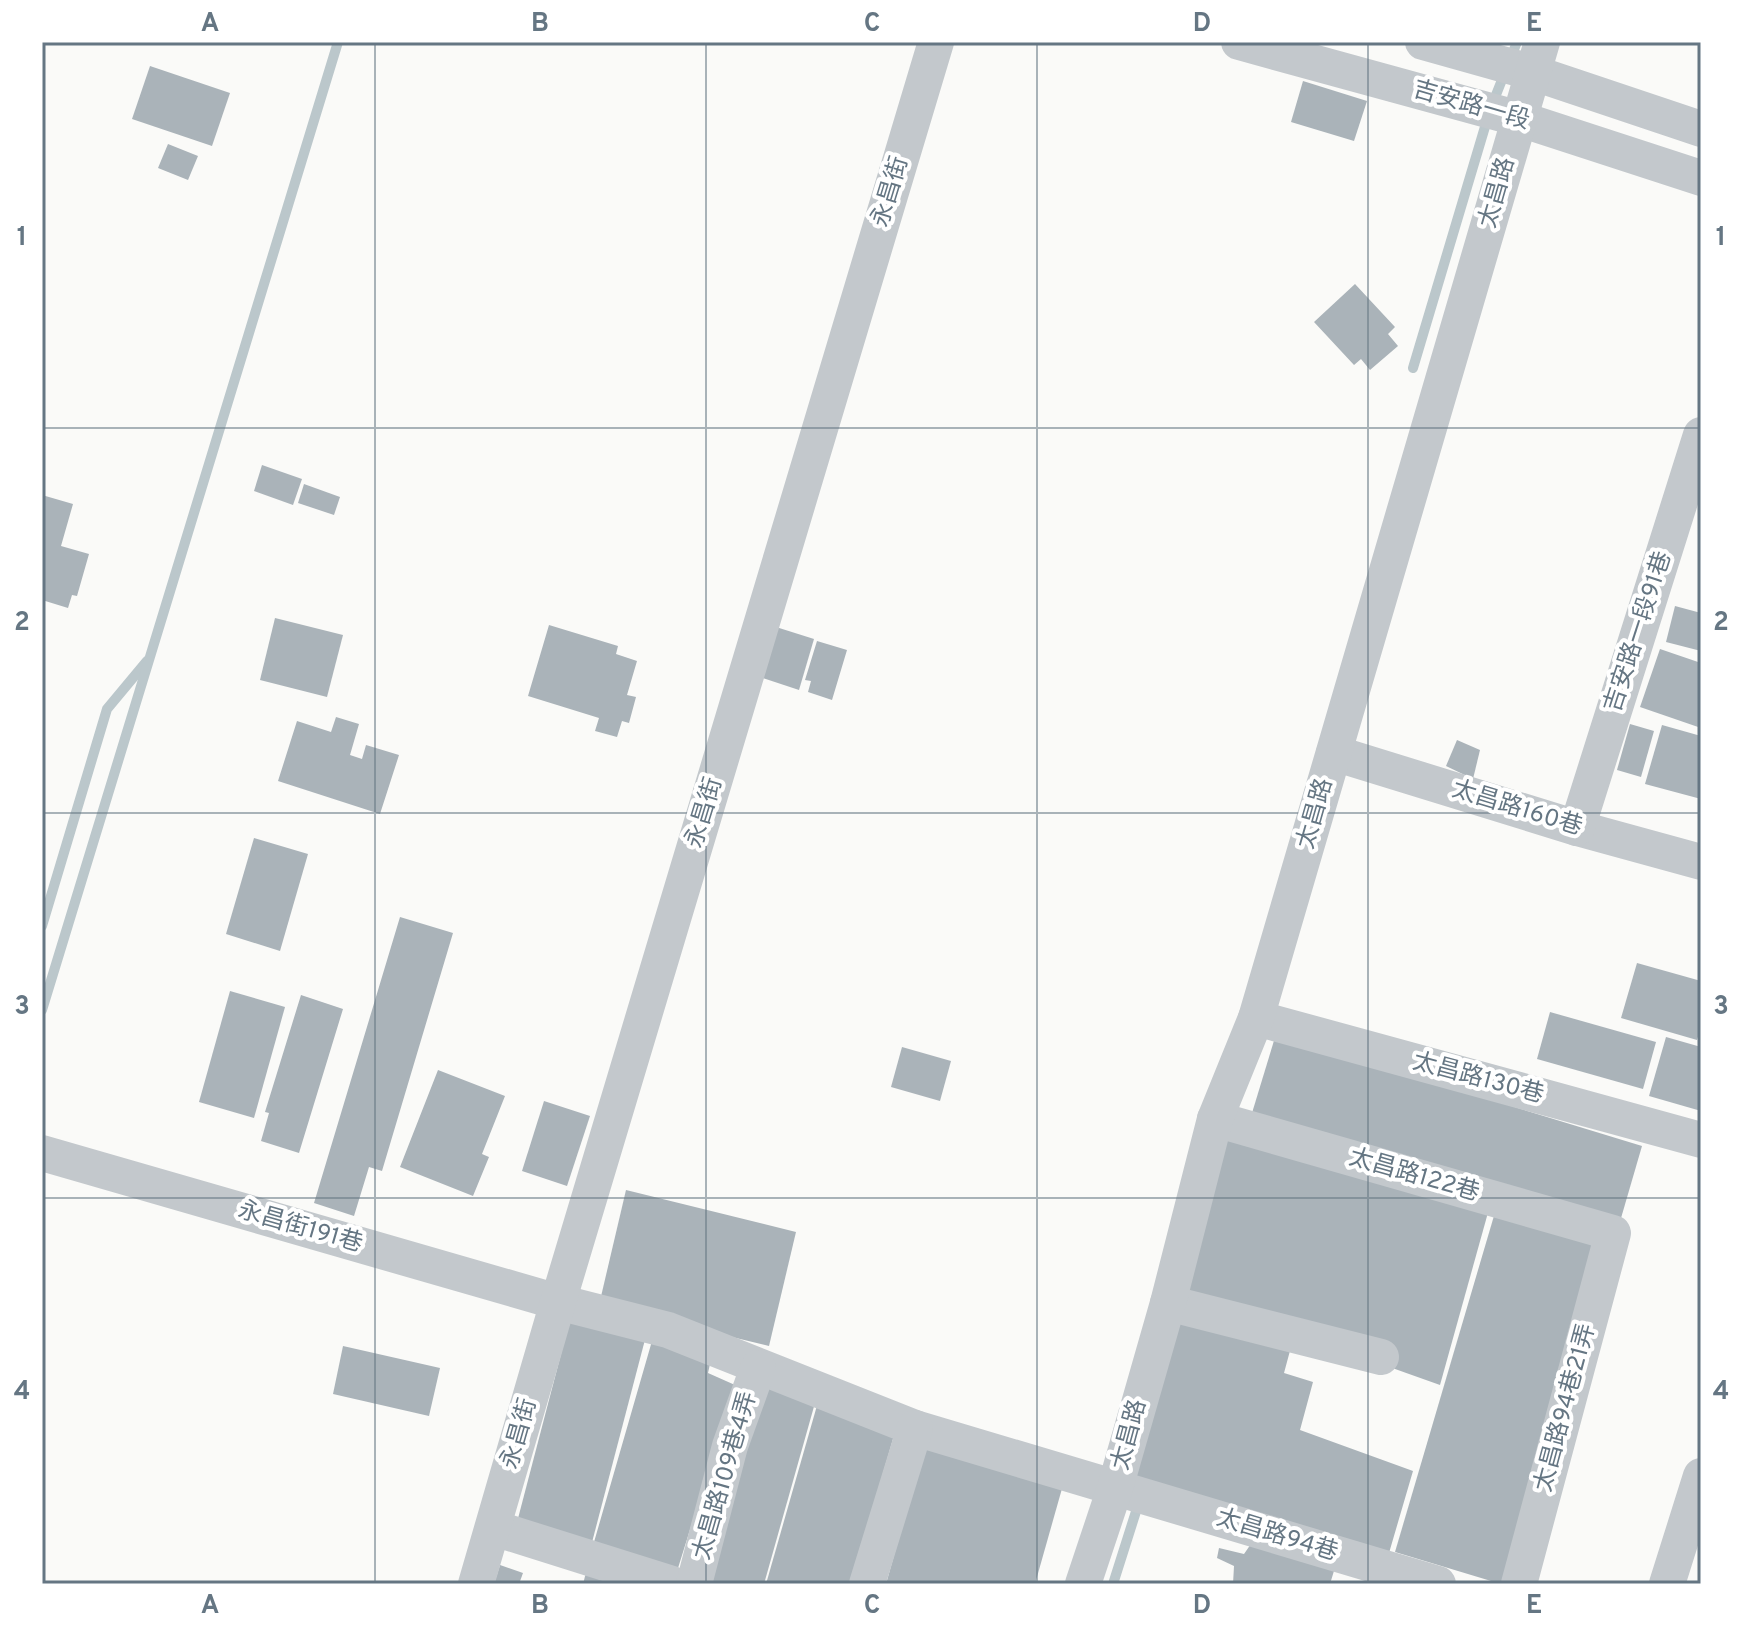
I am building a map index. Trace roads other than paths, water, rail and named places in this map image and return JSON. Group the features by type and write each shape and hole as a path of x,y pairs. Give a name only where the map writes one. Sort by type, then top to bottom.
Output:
{"street":[{"name":"永昌街","path":"476,1584 936,42"},
{"name":"吉安路一段","path":"1239,42 1520,119 1701,178"},
{"name":"吉安路一段","path":"1423,42 1538,57 1701,129"},
{"name":"太昌路","path":"1083,1584 1115,1488 1168,1303 1215,1119 1256,1018 1538,57"},
{"name":"吉安路一段91巷","path":"1577,828 1701,435"},
{"name":"太昌路160巷","path":"1334,753 1577,828 1701,862"},
{"name":"太昌路130巷","path":"1256,1018 1701,1140"},
{"name":"太昌路122巷","path":"1215,1119 1613,1233"},
{"name":"永昌街191巷","path":"42,1153 558,1302 668,1330 758,1368"},
{"name":"太昌路94巷21弄","path":"1519,1584 1613,1233"},
{"path":"1168,1303 1381,1357"},
{"name":"太昌路94巷","path":"758,1368 915,1428 1438,1584"},
{"name":"太昌路109巷4弄","path":"694,1584 730,1446 758,1368"},
{"path":"867,1584 915,1428"},
{"path":"1667,1584 1701,1476"},
{"path":"494,1528 672,1584"}],"waterway":[{"path":"42,1010 338,42"},
{"path":"1413,368 1490,110 1517,42"},
{"path":"42,926 107,709 147,661"},
{"path":"1113,1584 1139,1502"}]}
